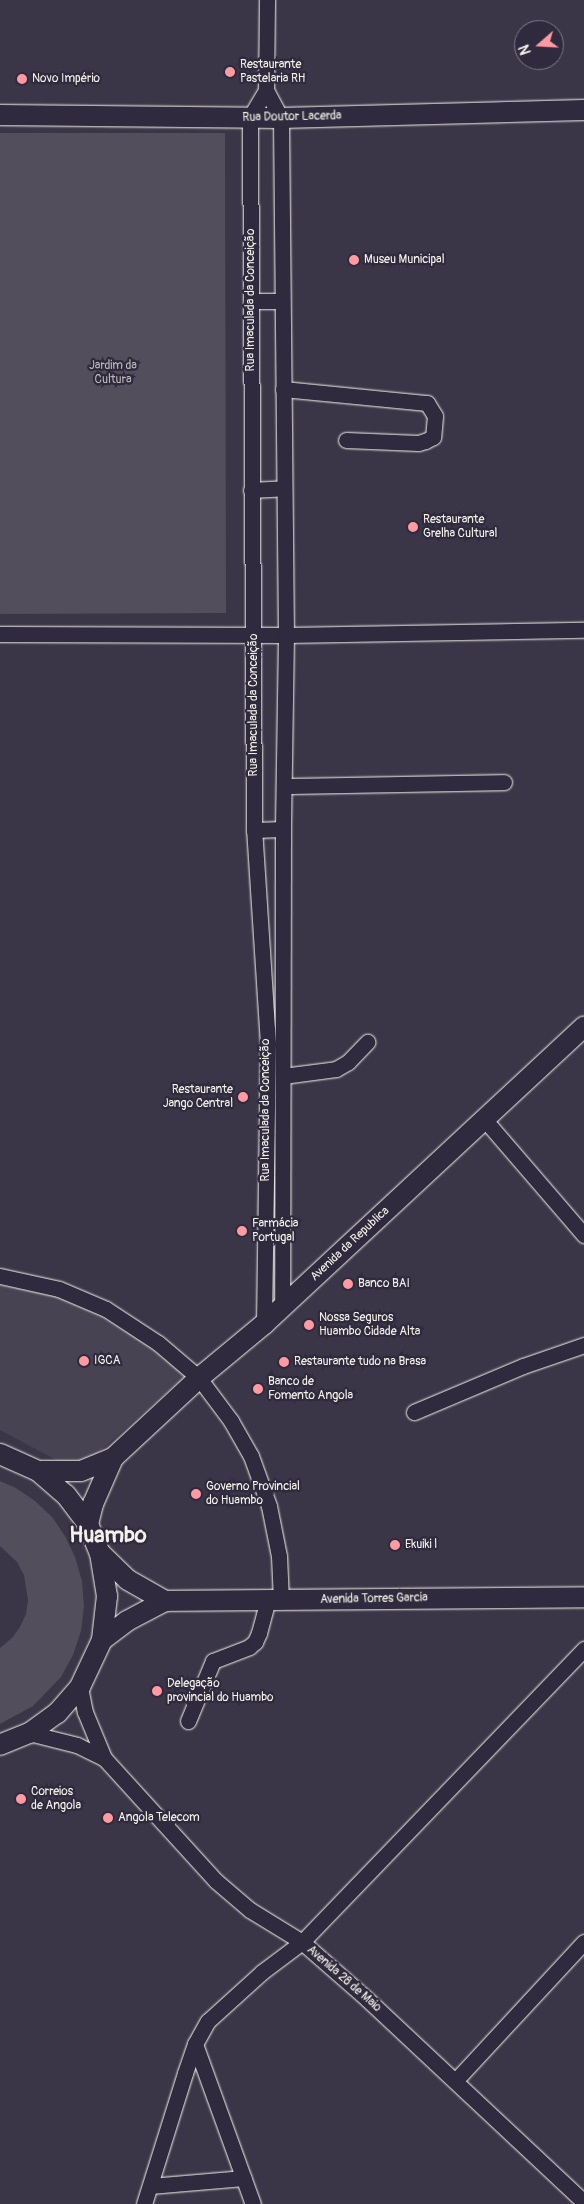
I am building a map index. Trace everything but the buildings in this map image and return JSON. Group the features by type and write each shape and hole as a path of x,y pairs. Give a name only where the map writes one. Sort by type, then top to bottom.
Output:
{"main road":[{"name":"Rua Doutor Lacerda","path":"0,115 281,118 584,110"},
{"name":"Avenida da Republica","path":"113,1458 199,1378 264,1324 584,1027"},
{"path":"0,1454 38,1471 66,1495 88,1524 100,1553 107,1596 102,1640 80,1687 57,1713 29,1733 0,1745"},
{"path":"38,1471 82,1471 113,1458"},
{"path":"88,1524 93,1504 113,1458"},
{"path":"100,1553 128,1580 165,1601"},
{"name":"Avenida Torres Garcia","path":"165,1601 584,1597"},
{"path":"102,1640 127,1621 165,1601"}],"street":[{"name":"Rua Imaculada da Conceição","path":"267,0 266,90 281,118 286,635 283,829 282,1307"},
{"path":"250,117 266,90"},
{"name":"Rua Imaculada da Conceição","path":"250,117 254,830 268,1044 264,1324"},
{"path":"252,301 282,301"},
{"path":"283,389 427,403 435,416 433,437 418,443 346,440"},
{"path":"251,490 284,488"},
{"path":"0,634 286,635 584,630"},
{"path":"284,786 504,782"},
{"path":"254,830 283,829"},
{"path":"283,1076 336,1069 348,1062 367,1042"},
{"path":"485,1120 584,1235"},
{"path":"0,1276 60,1289 106,1309 158,1342 199,1378 231,1421 252,1456 269,1506 280,1556 274,1600 255,1642 213,1661 188,1721"},
{"path":"414,1412 523,1366 584,1345"},
{"path":"144,2204 195,2044 218,2010 262,1972 302,1942 584,1649"},
{"path":"80,1687 85,1712 104,1758"},
{"path":"29,1733 77,1745 104,1758"},
{"name":"Avenida 28 de Maio","path":"104,1758 216,1881 250,1910 302,1942 456,2080 584,2202"},
{"path":"456,2080 584,1942"},
{"path":"195,2044 253,2204"},
{"path":"150,2186 244,2178"}],"shaded area":[{"name":"IGCA","path":"0,1285 55,1296 101,1315 149,1345 185,1376 91,1459 60,1462 0,1430"}],"green space":[{"name":"Jardim da Cultura","path":"0,133 225,133 226,613 0,614"},
{"path":"0,1481 16,1488 35,1501 52,1517 65,1536 75,1557 82,1581 84,1606 81,1631 73,1655 61,1677 33,1706 0,1724 0,1648 12,1638 20,1627 26,1614 28,1600 24,1575 17,1562 0,1546"}],"place":[{"name":"Restaurante Pastelaria RH","path":"230,72"},
{"name":"Novo Império","path":"22,79"},
{"name":"Museu Municipal","path":"354,260"},
{"name":"Restaurante Grelha Cultural","path":"413,527"},
{"name":"Restaurante Jango Central","path":"243,1097"},
{"name":"Farmácia Portugal","path":"242,1231"},
{"name":"Banco BAI","path":"348,1284"},
{"name":"Nossa Seguros Huambo Cidade Alta","path":"309,1325"},
{"name":"IGCA","path":"84,1361"},
{"name":"Restaurante tudo na Brasa","path":"284,1362"},
{"name":"Banco de Fomento Angola","path":"258,1389"},
{"name":"Governo Provincial do Huambo","path":"196,1494"},
{"name":"Ekuiki l","path":"395,1545"},
{"name":"Delegação provincial do Huambo","path":"157,1691"},
{"name":"Correios de Angola","path":"21,1799"},
{"name":"Angola Telecom","path":"108,1818"}],"district":[{"name":"Huambo","path":"108,1536"}]}
